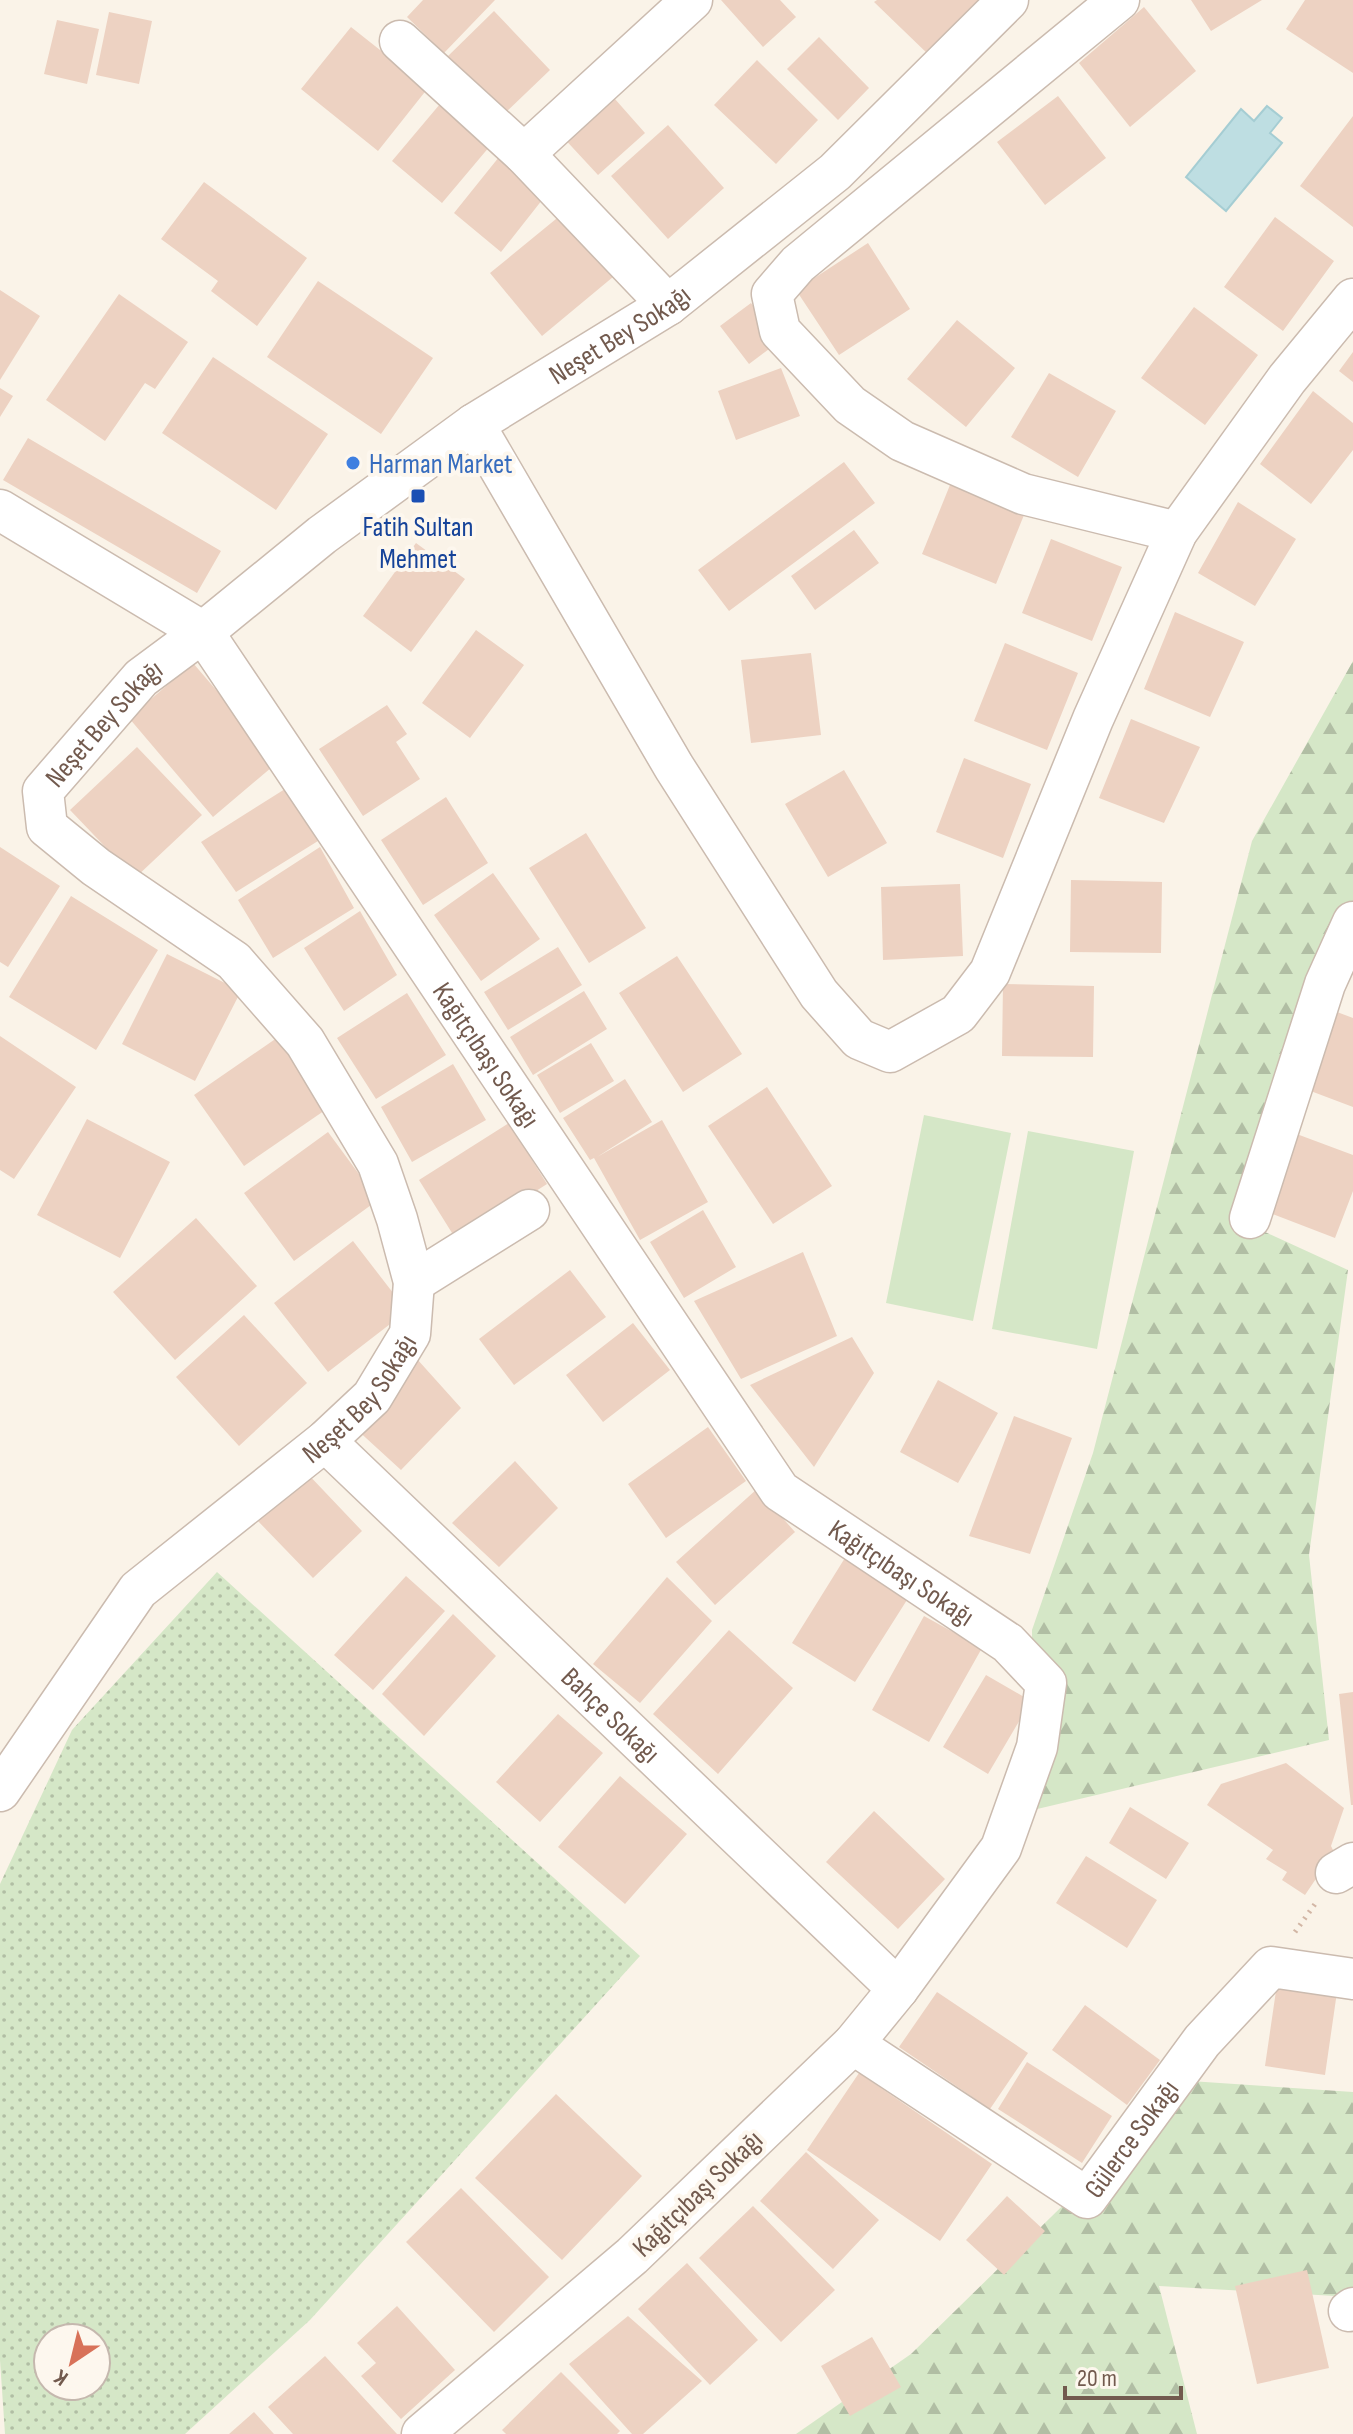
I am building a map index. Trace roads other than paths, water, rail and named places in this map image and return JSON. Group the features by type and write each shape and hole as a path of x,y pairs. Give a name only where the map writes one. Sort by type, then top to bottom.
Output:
{"street":[{"path":"524,154 692,0"},
{"name":"Neşet Bey Sokağı","path":"0,1791 138,1590 325,1441 372,1397 410,1334 414,1282 378,1164 305,1042 234,961 96,867 47,827 43,791 141,678 322,535 474,424 668,305 835,172 1008,0"},
{"path":"1119,0 798,264 772,294 780,331 850,405 902,441 1023,494 1177,532"},
{"path":"400,41 524,154 668,305"},
{"path":"474,424 674,767 819,994 859,1039 890,1052 958,1014 990,972 1093,719 1177,532 1287,379 1353,299"},
{"path":"0,510 203,632"},
{"name":"Kağıtçıbaşı Sokağı","path":"203,632 780,1491 1008,1643 1046,1683 1037,1747 1001,1848 898,1989 853,2044 632,2256 422,2434"},
{"path":"1250,1218 1339,990 1353,922"},
{"path":"414,1282 529,1210"},
{"name":"Bahçe Sokağı","path":"325,1441 898,1989"},
{"name":"Gülerce Sokağı","path":"853,2044 1087,2198 1202,2041 1271,1967 1353,1979"}],"water":[{"path":"1267,106 1282,118 1270,133 1282,143 1226,211 1186,177 1241,109 1254,121"}],"place":[{"name":"Harman Market","path":"353,463"},
{"name":"Fatih Sultan Mehmet","path":"418,496"}]}
